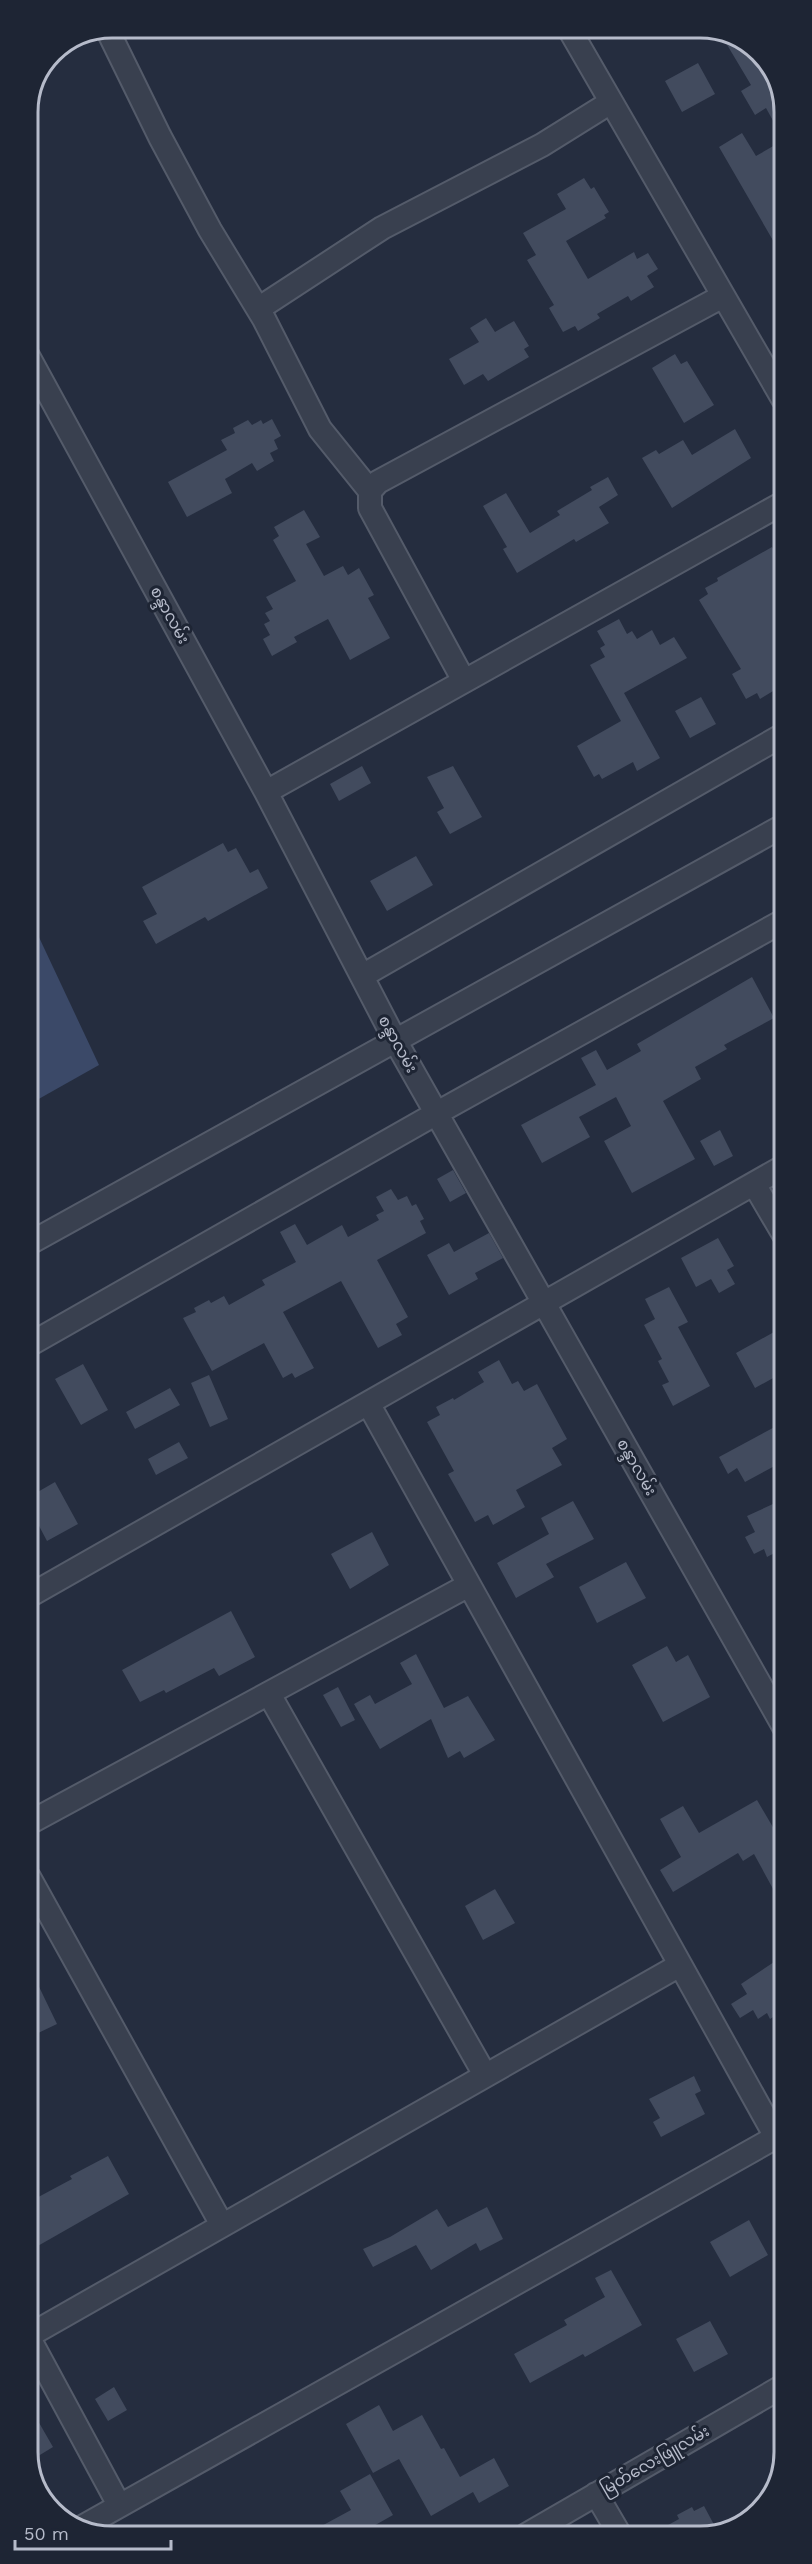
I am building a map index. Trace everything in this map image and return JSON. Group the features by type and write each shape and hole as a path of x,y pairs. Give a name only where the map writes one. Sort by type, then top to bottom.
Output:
{"street":[{"path":"112,38 182,178 258,309 321,429 370,491 370,508 464,681"},
{"path":"574,38 774,384"},
{"path":"258,309 382,228 542,145 611,102"},
{"path":"370,491 378,482 723,296"},
{"name":"စန္ဒာလမ်း","path":"38,374 266,792 396,1042 774,1709"},
{"path":"266,792 774,508"},
{"path":"362,976 774,740"},
{"path":"38,1239 774,831"},
{"path":"38,1339 437,1113 774,926"},
{"path":"38,1591 774,1172"},
{"path":"754,1184 774,1218"},
{"path":"368,1403 680,1965 774,2125"},
{"path":"38,1818 469,1586"},
{"path":"268,1694 485,2075"},
{"path":"38,1893 222,2225"},
{"path":"38,2330 680,1965"},
{"path":"89,2523 774,2138"},
{"path":"38,2355 119,2505"},
{"name":"မြတ်လေးဖြူလမ်း","path":"541,2526 774,2391"},
{"path":"596,2494 615,2526"}],"water":[{"path":"38,935 99,1065 38,1099"}],"building":[{"path":"725,42 742,50 762,70 772,92 774,122 766,108 755,115 741,91 751,85"},
{"path":"698,63 715,94 682,112 665,81"},
{"path":"742,133 756,156 774,146 774,242 719,147"},
{"path":"584,178 591,189 594,187 609,212 604,215 606,218 566,241 588,279 634,252 637,259 648,253 658,269 647,276 654,287 631,301 628,296 597,314 600,318 578,331 575,326 563,332 549,308 554,305 527,260 536,255 523,233 566,209 557,194"},
{"path":"486,318 495,332 514,321 529,346 524,349 529,357 488,381 483,374 464,385 449,359 479,342 470,328"},
{"path":"675,354 681,364 687,361 714,405 684,423 652,368"},
{"path":"272,419 281,436 274,440 278,449 270,453 274,461 257,471 252,463 225,479 232,493 187,517 168,482 227,450 221,440 235,433 233,428 248,420 252,425 261,420 263,424"},
{"path":"735,429 751,458 672,508 642,458 656,450 659,454 683,440 692,455"},
{"path":"608,477 618,495 599,507 609,523 576,542 574,539 517,573 503,549 507,547 483,506 506,493 530,533 560,515 557,511 592,490 590,487"},
{"path":"304,510 320,537 306,544 324,576 343,566 348,575 359,568 374,595 368,598 390,638 350,660 328,619 294,637 297,642 272,656 263,639 270,635 264,624 270,621 265,613 273,609 266,597 296,581 273,540 279,536 274,527"},
{"path":"772,547 774,550 774,690 760,699 757,693 746,699 732,674 741,669 699,600 708,594 705,588 718,581 717,578"},
{"path":"619,619 627,634 632,631 637,639 652,630 660,645 674,637 687,658 624,693 660,758 637,771 633,762 602,779 599,774 594,777 577,746 621,721 590,665 605,657 600,648 605,645 597,631"},
{"path":"701,697 716,724 690,738 675,711"},
{"path":"362,766 371,783 339,801 330,784"},
{"path":"453,766 482,817 450,834 437,812 444,808 427,777"},
{"path":"223,843 228,852 236,848 250,873 258,869 268,888 208,921 205,917 156,944 143,921 157,914 142,887"},
{"path":"416,856 433,885 387,911 370,881"},
{"path":"752,977 774,1018 724,1045 727,1049 695,1067 701,1079 663,1101 695,1159 632,1193 604,1141 631,1126 616,1097 579,1117 590,1137 542,1163 521,1125 596,1085 581,1058 596,1050 607,1070 641,1051 637,1044"},
{"path":"720,1130 733,1156 714,1166 700,1141"},
{"path":"453,1170 466,1193 450,1202 437,1179"},
{"path":"391,1189 398,1200 407,1196 412,1206 416,1204 424,1219 420,1221 426,1233 377,1260 408,1317 396,1324 402,1335 378,1348 341,1281 283,1312 314,1368 295,1378 292,1373 283,1378 264,1343 212,1371 183,1318 196,1312 194,1308 209,1300 211,1303 224,1296 229,1305 265,1285 262,1280 296,1262 280,1232 295,1224 307,1245 342,1225 348,1237 379,1220 376,1215 384,1211 376,1197"},
{"path":"489,1233 503,1258 475,1273 478,1279 449,1295 427,1255 449,1243 454,1252"},
{"path":"718,1238 734,1266 727,1270 735,1284 719,1293 711,1279 696,1287 681,1258"},
{"path":"669,1287 688,1322 678,1327 710,1386 673,1406 662,1385 669,1382 658,1361 662,1359 644,1325 655,1319 645,1299"},
{"path":"774,1332 774,1378 755,1388 736,1353"},
{"path":"499,1360 512,1384 518,1381 524,1391 537,1384 567,1439 552,1448 562,1465 516,1490 525,1507 493,1525 488,1515 475,1522 448,1474 454,1471 427,1422 440,1415 436,1407 453,1398 454,1400 484,1382 478,1372"},
{"path":"83,1364 108,1410 81,1425 55,1379"},
{"path":"209,1375 228,1419 210,1427 191,1383"},
{"path":"170,1388 180,1405 135,1429 126,1412"},
{"path":"774,1427 774,1466 745,1482 737,1468 728,1474 719,1457"},
{"path":"179,1442 188,1458 156,1475 148,1459"},
{"path":"55,1482 78,1524 47,1541 38,1524 38,1492"},
{"path":"573,1501 594,1539 546,1564 554,1577 516,1598 497,1563 549,1534 541,1518"},
{"path":"774,1504 774,1553 767,1557 764,1549 754,1554 745,1537 755,1532 747,1516"},
{"path":"372,1532 389,1565 350,1589 331,1554"},
{"path":"626,1562 646,1598 597,1623 579,1587"},
{"path":"231,1611 255,1657 219,1676 214,1668 166,1693 164,1690 140,1702 122,1670"},
{"path":"667,1646 676,1662 688,1655 710,1697 663,1722 632,1665"},
{"path":"416,1654 444,1708 468,1696 495,1740 464,1758 460,1751 448,1758 431,1719 380,1749 354,1704 370,1695 375,1704 412,1684 400,1663"},
{"path":"338,1687 355,1720 341,1727 323,1695"},
{"path":"757,1800 774,1829 774,1891 754,1854 743,1861 738,1853 673,1892 660,1870 681,1857 660,1819 683,1806 699,1833"},
{"path":"495,1889 515,1923 483,1940 465,1906"},
{"path":"774,1962 774,2016 770,2019 767,2013 758,2019 753,2010 740,2018 731,2004 747,1994 741,1984"},
{"path":"38,1985 57,2024 38,2033"},
{"path":"694,2076 701,2091 695,2094 705,2114 661,2137 653,2122 660,2118 649,2099"},
{"path":"108,2156 129,2194 38,2246 38,2197 72,2179 70,2176"},
{"path":"487,2207 503,2239 480,2251 476,2243 431,2270 416,2245 373,2267 363,2249 390,2237 437,2209 448,2227"},
{"path":"749,2220 768,2255 730,2277 710,2242"},
{"path":"611,2270 642,2325 585,2357 583,2354 530,2383 514,2354 567,2325 564,2320 605,2297 595,2278"},
{"path":"710,2321 728,2354 694,2372 676,2339"},
{"path":"114,2387 127,2410 108,2421 95,2399"},
{"path":"379,2405 393,2431 422,2415 460,2477 494,2458 509,2486 479,2503 473,2492 431,2516 399,2459 373,2473 346,2424"},
{"path":"38,2421 53,2447 38,2456"},
{"path":"370,2474 393,2515 374,2526 321,2526 351,2510 340,2491"},
{"path":"704,2506 714,2525 666,2526 679,2519 677,2515 692,2507 694,2511"}]}
